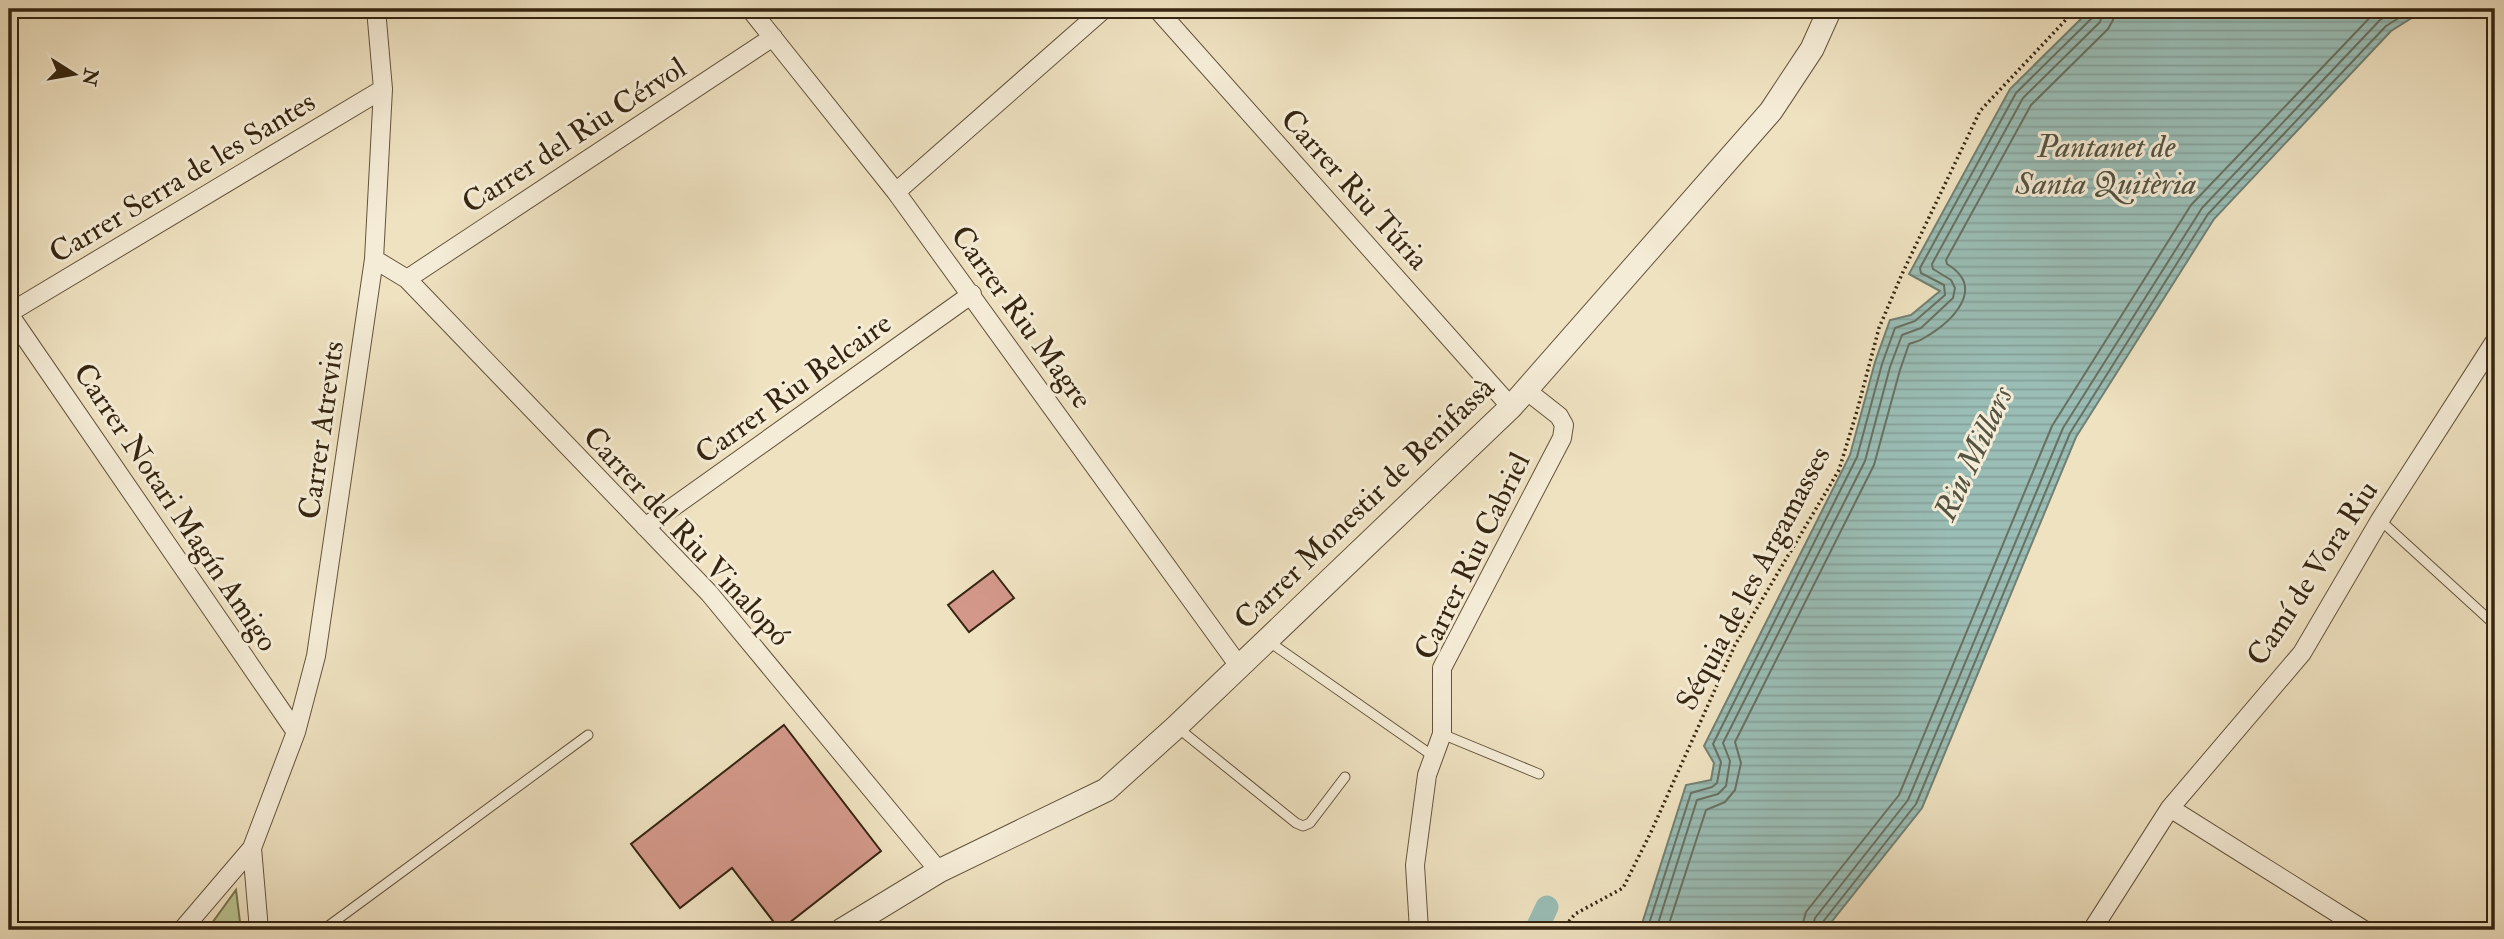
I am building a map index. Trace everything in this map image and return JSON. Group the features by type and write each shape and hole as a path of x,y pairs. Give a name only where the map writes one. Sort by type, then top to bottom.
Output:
{"street":[{"name":"Carrer Atrevits","path":"252,848 296,732 316,656 374,259 383,89 376,9"},
{"name":"Carrer Riu Magre","path":"750,9 897,192 1239,666"},
{"path":"897,192 1104,9"},
{"name":"Carrer Riu Túria","path":"1157,9 1519,399"},
{"name":"Carrer Monestir de Benifassà","path":"842,930 939,871 1106,790 1177,727 1519,399 1771,111 1812,49 1830,9"},
{"name":"Carrer del Riu Cérvol","path":"407,279 773,37"},
{"name":"Carrer Serra de les Santes","path":"9,313 383,89"},
{"name":"Carrer del Riu Vinalopó","path":"374,259 407,279 709,593 939,871"},
{"name":"Carrer Riu Belcaire","path":"645,527 972,294"},
{"name":"Carrer Notari Magín Amigo","path":"9,313 296,732"},
{"name":"Camí de Vora Riu","path":"2092,930 2170,807 2302,653 2380,520 2495,341"},
{"name":"Carrer Riu Cabriel","path":"1419,930 1415,865 1427,775 1442,734 1440,681 1447,656 1562,438 1564,425 1559,416 1519,399"},
{"path":"2170,807 2364,930"},
{"path":"182,930 252,848"},
{"path":"252,848 259,930"}],"lane":[{"path":"2380,520 2495,625"},
{"path":"1266,640 1433,756"},
{"path":"1177,727 1303,826 1310,823 1345,777"},
{"path":"1442,734 1539,775"},
{"path":"323,930 588,735"}],"path":[{"name":"Séquia de les Argamasses","path":"1562,930 1575,914 1623,888 1735,645 1839,470 1879,328 1980,111 2076,9"}],"green space":[{"path":"236,890 241,930 207,930"}],"water":[{"name":"Pantanet de Santa Quitèria","path":"2091,9 2426,9 2391,31 2214,219 2076,437 1922,808 1825,930 1640,930 1686,785 1711,780 1714,763 1704,746 1850,455 1875,362 1890,320 1911,315 1940,291 1909,274 2010,89"}],"building":[{"path":"993,571 1014,598 969,632 948,605"},
{"path":"784,725 881,851 780,930 732,868 680,908 631,844"}],"waterway":[{"path":"1536,930 1547,907"}],"water label":[{"name":"Riu Millars","path":"1973,453"}]}
